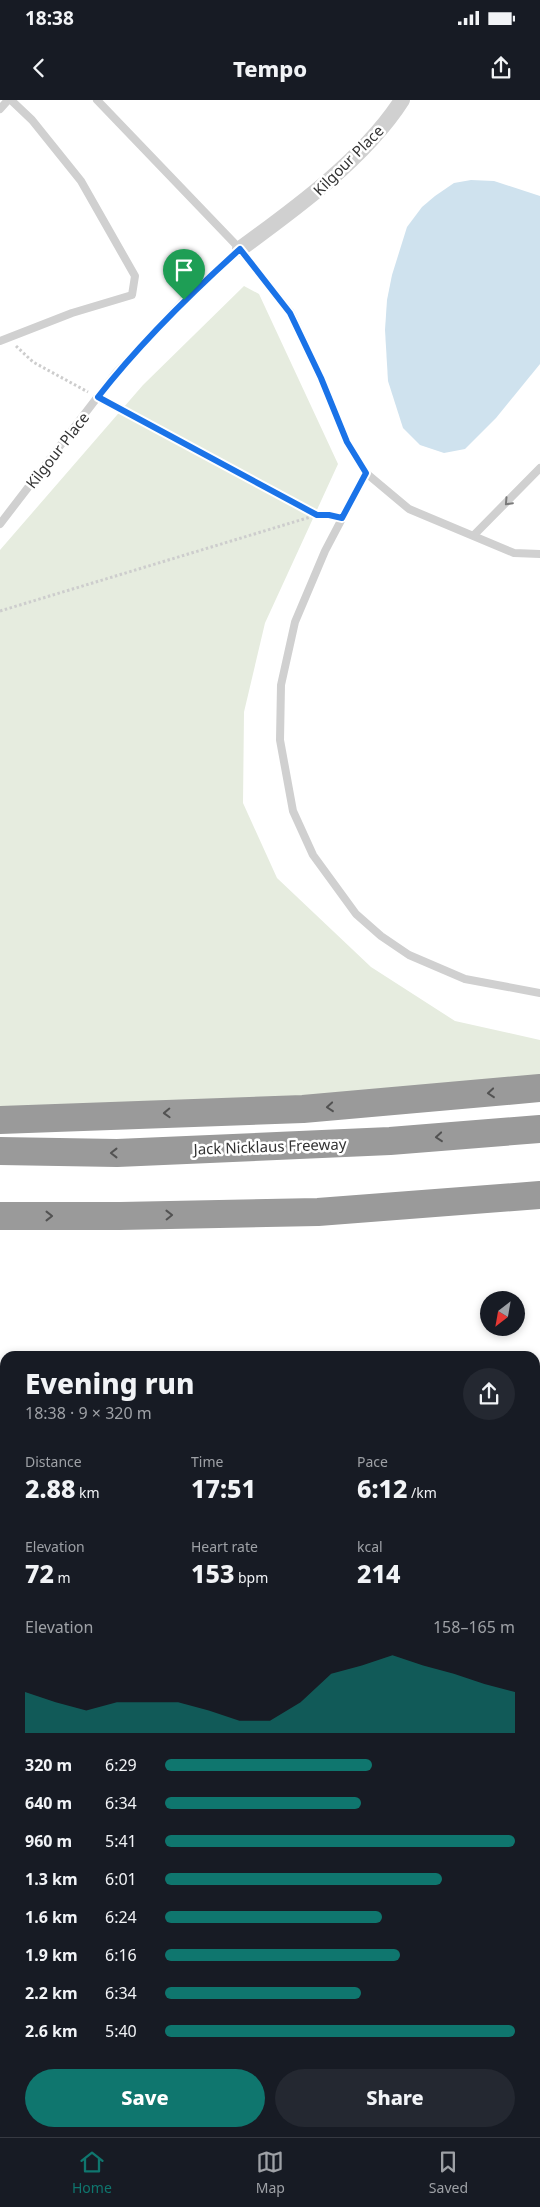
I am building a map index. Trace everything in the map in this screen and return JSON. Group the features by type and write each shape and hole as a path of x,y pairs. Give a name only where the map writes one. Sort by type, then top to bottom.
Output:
{"highway":[{"path":"0,1120 303,1109 540,1088"},
{"name":"Jack Nicklaus Freeway","path":"0,1151 117,1153 390,1141 540,1129"},
{"path":"318,1212 540,1195"},
{"path":"0,1216 120,1216 318,1212 540,1212"}],"street":[{"name":"Kilgour Place","path":"240,249 303,204 356,154 393,114 402,100"}],"lane":[{"path":"0,109 10,100 32,120 81,180 135,276 132,295 72,313 4,339"},
{"path":"98,100 240,249 290,313 321,378 347,442 366,473 409,509 514,553 540,554"},
{"name":"Kilgour Place","path":"0,524 116,373 184,300 240,249"},
{"path":"474,535 540,468"},
{"path":"366,473 325,551 294,622 281,685 280,740 293,811 313,856 356,914 381,936 409,955 465,979 540,993"}],"path":[{"path":"4,339 33,362 317,515"},
{"path":"0,611 317,515 342,518"}],"shaded area":[{"path":"244,286 259,294 338,464 265,623 244,712 243,803 277,878 371,967 455,1021 540,1040 540,1078 411,1092 0,1108 0,550 143,385"}],"water":[{"path":"471,180 494,181 540,196 540,364 496,418 465,449 444,453 420,445 403,428 388,381 385,330 387,300 392,275 407,227 422,207 435,196 454,183"}],"route":[{"path":"240,249 290,313 321,378 347,442 366,473 342,518 317,515 98,397 116,373 184,300 240,249"}]}
